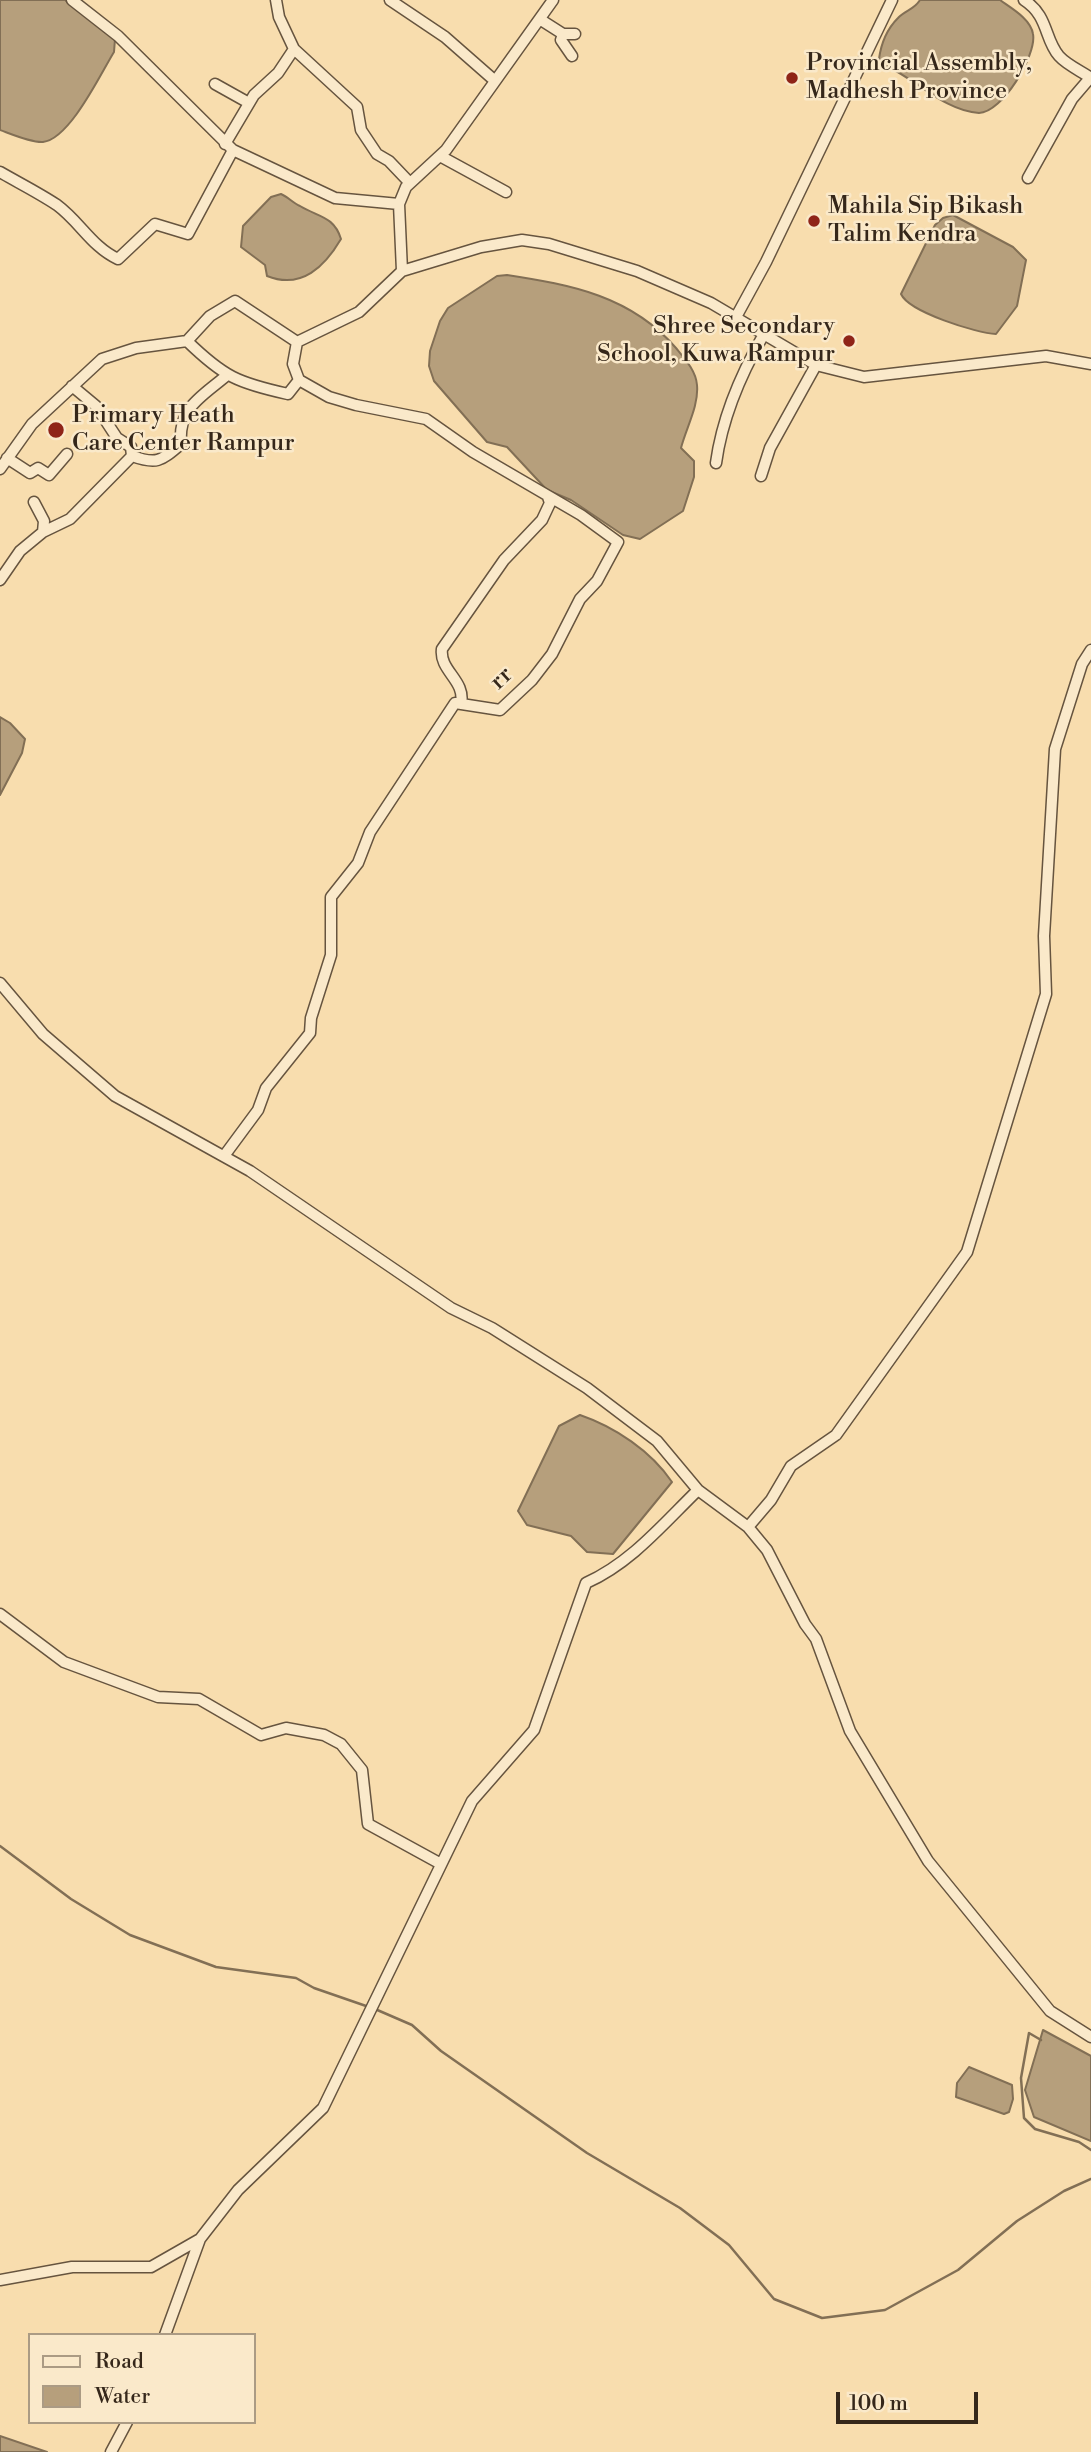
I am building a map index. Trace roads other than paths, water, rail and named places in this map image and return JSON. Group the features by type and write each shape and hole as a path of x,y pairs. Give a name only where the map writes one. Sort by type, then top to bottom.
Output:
{"street":[{"path":"72,0 118,36 229,147 335,198 399,204"},
{"path":"276,0 279,17 294,49 357,107 361,130 377,154 389,161 409,182"},
{"path":"402,271 399,204 409,182 440,156 553,0"},
{"path":"736,317 892,0"},
{"path":"1024,0 1034,6 1050,33 1056,54 1091,78 1072,99 1028,178"},
{"path":"396,2 445,37 494,80"},
{"path":"541,20 563,34 575,34"},
{"path":"563,34 561,40 572,56"},
{"path":"0,172 59,206 83,233 118,260 155,224 188,234 249,103 278,73 294,49"},
{"path":"215,84 249,103"},
{"path":"440,156 506,192"},
{"path":"297,342 359,312 402,271 481,247 522,240 549,244 637,271 711,303 816,365 864,377 1046,356 1091,365"},
{"path":"0,469 32,424 102,359 136,348 187,341 210,316 235,301 297,342"},
{"path":"716,463 718,444 746,365 764,334"},
{"path":"187,341 226,376 253,387 288,394 299,380 293,363 297,342"},
{"path":"761,476 770,449 816,365"},
{"path":"132,456 150,463 165,458 181,444 180,424 185,412 226,376"},
{"name":"rr","path":"223,1156 257,1110 266,1088 310,1033 311,1018 331,955 331,897 358,863 370,832 447,710 454,703 500,710 532,680 552,654 580,599 597,581 618,542 581,515 473,452 426,419 329,397 299,380"},
{"path":"72,386 96,406 117,439 131,447 132,456"},
{"path":"7,458 30,473 38,468 49,475 67,454"},
{"path":"0,580 20,551 43,532 70,519 132,456"},
{"path":"461,704 460,685 442,659 442,649 504,560 542,520 550,503 548,497"},
{"path":"34,502 44,521 43,532"},
{"path":"748,1527 771,1500 791,1466 836,1435 967,1252 1046,994 1044,936 1055,750 1082,663 1091,650"},
{"path":"0,983 43,1034 115,1096 250,1171 451,1308 492,1328 587,1388 657,1441 698,1490 748,1527 767,1550 805,1624 816,1639 850,1731 928,1861 1050,2011 1091,2037"},
{"path":"166,2333 200,2239 238,2190 324,2108 472,1801 534,1730 586,1583 607,1574 633,1554 698,1490"},
{"path":"0,1614 64,1662 93,1670 143,1692 159,1697 199,1699 261,1735 286,1728 335,1739 362,1770 368,1824 441,1864"},
{"path":"0,2280 72,2267 151,2267 200,2239"},
{"path":"111,2452 126,2424"}],"water":[{"path":"0,0 65,0 115,39 114,52 84,104 64,130 43,142 27,140 0,130"},
{"path":"920,0 1000,0 1029,23 1033,43 1029,55 1016,81 998,104 979,113 966,111 942,100 884,65 879,59 883,42 891,27"},
{"path":"281,194 330,221 341,239 320,266 302,278 280,280 267,276 265,265 241,247 243,226 271,197"},
{"path":"953,215 1013,247 1026,260 1017,306 996,334 959,326 929,314 916,308 901,294 935,225 943,218"},
{"path":"507,275 577,289 620,305 658,330 692,370 697,385 696,401 681,448 694,461 694,477 683,511 640,539 623,535 571,500 547,490 507,447 487,442 434,381 429,366 430,351 440,321 448,308 497,276"},
{"path":"0,717 10,723 25,739 22,753 0,795"},
{"path":"580,1415 631,1441 654,1460 672,1482 613,1554 587,1552 571,1536 527,1525 518,1511 559,1426"},
{"path":"1043,2030 1091,2056 1091,2141 1034,2117 1025,2090"},
{"path":"969,2067 1012,2085 1013,2099 1009,2112 1004,2114 956,2097 957,2083"},
{"path":"0,2436 47,2452 0,2452"}],"waterway":[{"path":"0,1846 71,1899 130,1935 216,1967 296,1978 314,1988 369,2007"},
{"path":"375,2009 412,2025 441,2051 587,2153 680,2208 729,2245 774,2299 822,2318 885,2310 958,2270 1017,2221 1064,2191 1091,2179"},
{"path":"1041,2040 1029,2033 1021,2078 1024,2118 1035,2129 1079,2142 1091,2150"}],"place":[{"name":"Provincial Assembly, Madhesh Province","path":"792,78"},
{"name":"Mahila Sip Bikash Talim Kendra","path":"814,221"},
{"name":"Shree Secondary School, Kuwa Rampur","path":"849,341"},
{"name":"Primary Heath Care Center Rampur","path":"56,430"}]}
